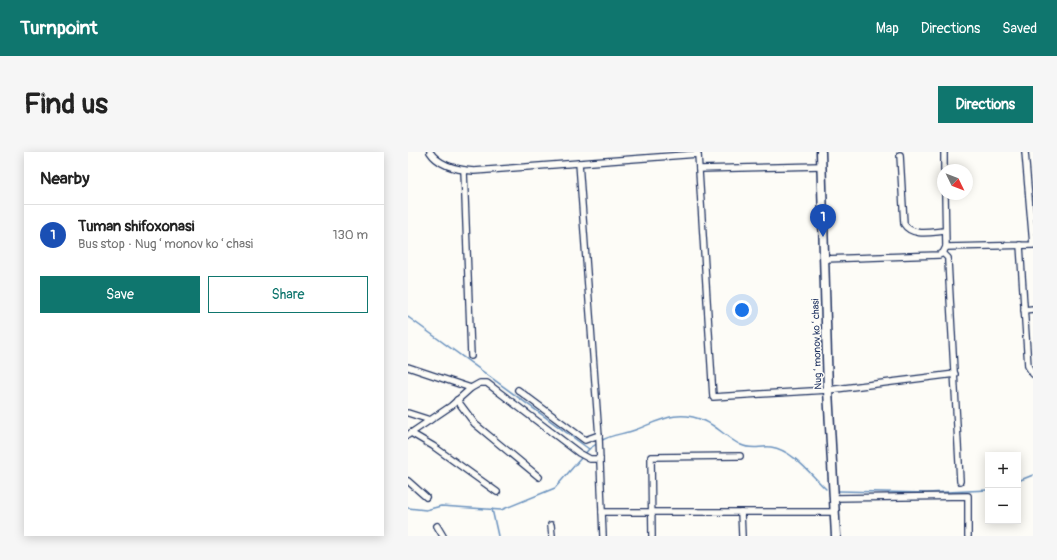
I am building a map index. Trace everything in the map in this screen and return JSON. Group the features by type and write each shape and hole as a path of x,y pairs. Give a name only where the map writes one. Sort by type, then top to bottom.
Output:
{"main road":[{"name":"Nugʻmonov koʻchasi","path":"821,152 828,390 836,512 836,536"}],"street":[{"path":"430,152 437,161 464,170 474,171 698,154 713,397 828,390 955,374"},
{"path":"944,152 944,164"},
{"path":"946,247 1033,245 1025,152"},
{"path":"900,155 904,224 907,229 912,232 945,232"},
{"path":"579,164 599,436 603,536"},
{"path":"699,169 821,166"},
{"path":"464,170 471,356"},
{"path":"824,259 939,255 943,253 946,247 945,200"},
{"path":"1020,245 1028,366 1033,374"},
{"path":"943,253 948,258 960,481"},
{"path":"1024,310 1033,309"},
{"path":"408,367 471,388"},
{"path":"497,492 433,446 410,434 471,388 480,383 487,383 579,453 590,459 600,458"},
{"path":"518,390 585,440 599,436"},
{"path":"457,400 475,424 539,477"},
{"path":"408,413 430,420"},
{"path":"652,536 651,457 740,456"},
{"path":"408,481 426,497"},
{"path":"835,498 968,496 968,536"},
{"path":"602,512 836,512"},
{"path":"741,512 742,536"},
{"path":"551,525 552,536"},
{"path":"436,526 443,536"}],"waterway":[{"path":"408,317 589,449 598,443"},
{"path":"601,441 608,437 635,430 669,417 686,416 705,421 732,440 745,446 752,448 771,447 787,453 801,464 826,489"},
{"path":"408,508 426,510 441,506 501,510 555,488 589,449"},
{"path":"1021,480 1033,475"},
{"path":"839,491 927,493 985,490"},
{"path":"492,509 498,536"}],"place":[{"name":"Tuman shifoxonasi","path":"823,237"}]}
